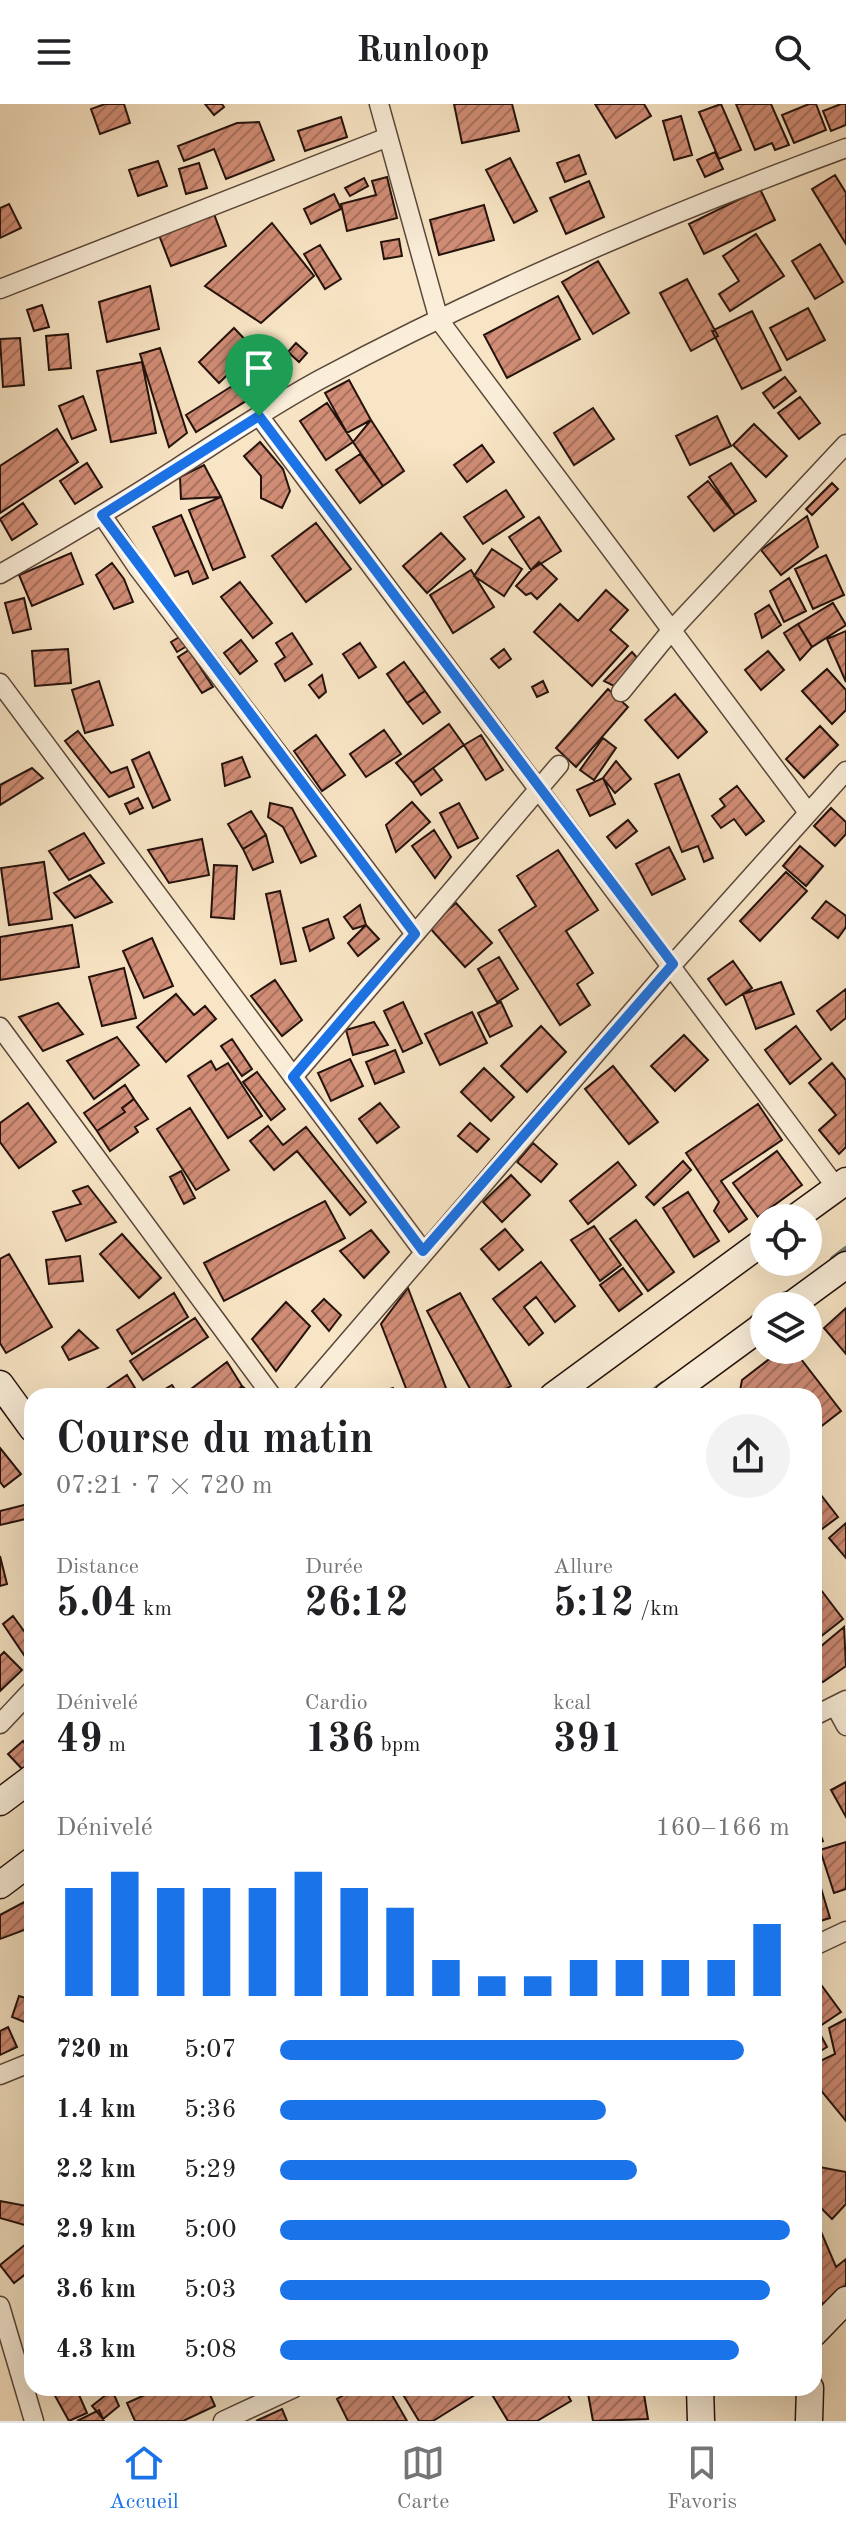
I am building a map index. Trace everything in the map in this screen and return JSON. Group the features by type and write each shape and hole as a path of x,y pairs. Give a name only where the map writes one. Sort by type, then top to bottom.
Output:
{"main road":[{"path":"814,1204 841,1184"},
{"path":"564,1388 750,1251"},
{"path":"809,1292 846,1265"},
{"path":"678,1388 750,1335"},
{"path":"0,1384 24,1417"},
{"path":"0,1802 24,1784"},
{"path":"0,1885 24,1867"},
{"path":"822,2325 846,2300"},
{"path":"700,2396 701,2421"}],"street":[{"path":"379,104 439,320 807,811"},
{"path":"0,289 388,137"},
{"path":"0,574 102,515 317,381 439,320 685,209 846,148"},
{"path":"259,416 841,1184"},
{"path":"621,692 670,632 846,444"},
{"path":"102,515 415,934"},
{"path":"0,683 423,1251"},
{"path":"293,1077 559,765"},
{"path":"308,1388 673,964 846,771"},
{"path":"0,1027 266,1388"},
{"path":"0,1724 24,1698"},
{"path":"822,1712 840,1703 846,1726"},
{"path":"822,1942 846,1931"},
{"path":"0,2075 24,2065"},
{"path":"0,2306 24,2387"},
{"path":"27,2396 34,2421"},
{"path":"223,2421 277,2396"}],"building":[{"path":"105,104 124,104 130,123 100,134 91,109"},
{"path":"205,104 222,104 224,107 214,115"},
{"path":"454,104 512,104 519,131 462,143"},
{"path":"595,104 644,104 651,116 616,138"},
{"path":"721,104 741,150 719,159 699,112"},
{"path":"736,104 771,104 789,145 775,150 772,143 755,150"},
{"path":"816,104 826,130 794,143 782,115"},
{"path":"846,104 846,125 831,131 823,111"},
{"path":"681,116 692,155 674,160 663,121"},
{"path":"341,117 347,137 305,151 298,131"},
{"path":"259,122 274,160 226,179 214,149 184,161 178,146 237,123"},
{"path":"715,152 723,169 705,177 697,160"},
{"path":"579,155 586,174 565,182 557,163"},
{"path":"510,158 537,211 514,223 486,170"},
{"path":"158,161 167,186 138,196 129,170"},
{"path":"199,163 207,188 186,194 179,169"},
{"path":"835,175 846,193 846,244 812,189"},
{"path":"387,177 397,218 347,231 341,204 376,195 372,181"},
{"path":"364,178 368,186 350,196 345,188"},
{"path":"589,181 604,217 566,234 550,198"},
{"path":"760,189 775,220 704,254 689,224"},
{"path":"334,194 341,209 311,224 304,209"},
{"path":"9,204 21,228 0,238 0,208"},
{"path":"484,205 494,240 439,255 430,220"},
{"path":"214,214 226,246 171,266 159,235"},
{"path":"272,223 314,276 261,323 205,286"},
{"path":"756,234 784,276 730,311 719,294 739,281 723,256"},
{"path":"399,239 402,256 384,259 381,242"},
{"path":"820,244 843,282 815,299 792,261"},
{"path":"320,245 341,279 325,289 304,254"},
{"path":"598,261 629,313 593,334 562,282"},
{"path":"687,279 718,336 691,351 660,293"},
{"path":"150,286 159,329 107,342 99,302"},
{"path":"558,296 580,339 507,378 484,335"},
{"path":"42,305 49,327 34,331 27,310"},
{"path":"808,308 825,340 787,360 770,328"},
{"path":"752,311 781,370 742,389 712,331"},
{"path":"234,328 254,349 219,383 199,362"},
{"path":"68,334 71,368 49,370 46,336"},
{"path":"20,338 24,385 3,387 0,339"},
{"path":"296,343 307,353 299,362 288,352"},
{"path":"160,348 187,433 169,447 140,354"},
{"path":"142,362 156,433 111,442 97,371"},
{"path":"248,376 259,393 196,432 186,415"},
{"path":"785,377 796,391 774,408 763,393"},
{"path":"349,380 371,420 347,433 325,393"},
{"path":"83,396 96,430 72,439 59,406"},
{"path":"800,397 820,423 799,439 778,413"},
{"path":"327,403 353,442 326,460 300,421"},
{"path":"593,408 614,439 574,465 554,433"},
{"path":"717,416 731,446 690,465 676,436"},
{"path":"371,420 404,471 383,486 353,442"},
{"path":"754,424 787,456 766,477 733,445"},
{"path":"57,429 78,462 0,513 0,466"},
{"path":"260,442 283,469 290,491 282,508 261,498 261,476 244,456"},
{"path":"482,445 494,462 467,482 454,465"},
{"path":"360,454 383,486 360,503 336,470"},
{"path":"87,463 102,487 75,504 60,481"},
{"path":"731,463 756,501 735,515 709,477"},
{"path":"204,465 221,497 181,499 180,477"},
{"path":"708,481 735,515 714,531 688,497"},
{"path":"832,483 838,489 812,515 806,509"},
{"path":"506,490 524,517 483,544 464,517"},
{"path":"221,497 245,557 213,570 189,510"},
{"path":"23,503 37,524 12,540 0,519"},
{"path":"181,515 208,578 193,584 188,571 175,576 153,527"},
{"path":"807,516 818,547 781,575 761,550"},
{"path":"539,517 561,551 531,570 509,537"},
{"path":"316,523 351,569 306,602 272,556"},
{"path":"441,533 465,559 427,593 403,566"},
{"path":"492,549 522,569 504,596 474,576"},
{"path":"71,553 83,584 32,606 19,575"},
{"path":"826,555 844,595 813,609 795,569"},
{"path":"539,562 557,579 537,599 516,586"},
{"path":"112,563 124,579 133,602 114,609 96,575"},
{"path":"471,570 494,607 453,633 430,595"},
{"path":"789,578 806,611 784,622 770,591"},
{"path":"240,582 272,623 253,638 221,597"},
{"path":"606,590 628,610 610,630 628,646 592,686 534,632 560,604 578,621"},
{"path":"24,598 31,629 13,633 5,603"},
{"path":"833,603 846,625 812,647 798,624"},
{"path":"769,605 781,625 762,638 755,614"},
{"path":"798,624 812,647 800,660 784,633"},
{"path":"846,631 846,682 827,639"},
{"path":"292,633 312,664 285,681 275,664 285,657 276,643"},
{"path":"181,636 187,646 177,652 171,642"},
{"path":"241,640 257,661 240,674 224,653"},
{"path":"360,643 376,667 359,678 343,654"},
{"path":"68,649 71,683 35,686 32,651"},
{"path":"504,649 511,659 499,668 491,659"},
{"path":"189,650 213,687 202,693 178,657"},
{"path":"768,651 784,670 761,690 745,670"},
{"path":"632,652 639,660 614,686 604,681"},
{"path":"404,662 425,691 407,703 387,674"},
{"path":"827,669 846,690 846,710 832,724 802,691"},
{"path":"322,675 326,692 319,698 309,685"},
{"path":"99,681 113,725 85,733 72,690"},
{"path":"543,681 548,692 537,697 532,687"},
{"path":"608,689 628,707 576,767 556,748"},
{"path":"425,691 440,712 423,724 407,703"},
{"path":"675,694 707,732 678,758 645,720"},
{"path":"449,724 464,745 413,783 396,763"},
{"path":"820,726 838,745 804,778 786,759"},
{"path":"384,730 401,754 366,777 350,754"},
{"path":"78,731 111,773 127,767 134,787 109,797 65,741"},
{"path":"316,735 345,775 322,791 294,751"},
{"path":"481,735 503,770 486,780 464,745"},
{"path":"603,738 616,748 594,780 580,770"},
{"path":"149,752 170,800 153,808 132,760"},
{"path":"242,757 250,777 225,786 222,764"},
{"path":"616,761 631,779 615,793 603,778"},
{"path":"32,768 43,778 0,805 0,785"},
{"path":"433,768 442,780 421,795 413,783"},
{"path":"679,774 713,858 704,862 698,846 682,852 655,784"},
{"path":"603,778 615,804 590,816 577,790"},
{"path":"737,786 764,821 746,835 734,819 721,828 712,816 725,806 720,799"},
{"path":"138,798 143,808 130,814 125,804"},
{"path":"412,802 430,822 396,852 386,825"},
{"path":"270,803 292,808 316,856 301,863 283,827 268,817"},
{"path":"459,803 478,838 458,848 440,813"},
{"path":"831,808 846,822 846,834 835,846 814,826"},
{"path":"251,811 266,835 243,849 228,824"},
{"path":"628,820 637,831 616,848 607,837"},
{"path":"434,830 451,857 435,878 412,846"},
{"path":"84,833 104,863 69,880 49,851"},
{"path":"266,835 273,862 253,870 243,849"},
{"path":"202,839 209,875 169,883 148,850"},
{"path":"800,846 823,866 806,886 783,866"},
{"path":"669,847 685,879 652,895 636,864"},
{"path":"558,850 598,910 566,931 593,973 577,984 590,1005 560,1025 499,930 536,906 517,876"},
{"path":"44,862 52,919 9,925 1,868"},
{"path":"214,865 237,866 234,919 211,917"},
{"path":"786,872 807,891 760,941 740,921"},
{"path":"90,875 112,902 75,918 54,893"},
{"path":"280,891 296,961 281,964 266,894"},
{"path":"826,901 846,916 846,927 838,938 812,918"},
{"path":"456,903 492,943 465,967 429,927"},
{"path":"360,905 366,925 353,929 344,917"},
{"path":"328,919 334,938 310,951 303,928"},
{"path":"72,925 79,967 0,980 0,937"},
{"path":"366,925 379,939 358,956 348,943"},
{"path":"152,938 173,986 144,998 123,951"},
{"path":"499,957 518,989 497,1002 478,969"},
{"path":"733,961 752,988 726,1005 708,979"},
{"path":"124,968 136,1018 102,1026 89,977"},
{"path":"275,980 302,1020 282,1036 251,996"},
{"path":"781,982 794,1014 756,1029 743,994"},
{"path":"846,989 846,1018 831,1030 817,1011"},
{"path":"176,994 194,1015 205,1006 216,1019 166,1062 137,1027"},
{"path":"403,1002 422,1043 403,1052 384,1011"},
{"path":"501,1002 512,1026 490,1037 478,1013"},
{"path":"58,1003 83,1034 43,1051 19,1017"},
{"path":"472,1012 487,1043 440,1065 425,1034"},
{"path":"374,1022 388,1045 353,1055 346,1030"},
{"path":"541,1026 566,1052 527,1092 501,1066"},
{"path":"796,1026 821,1059 790,1084 765,1050"},
{"path":"684,1035 708,1060 675,1091 651,1066"},
{"path":"117,1037 139,1065 94,1099 67,1061"},
{"path":"232,1039 252,1069 242,1076 221,1046"},
{"path":"395,1050 404,1072 375,1084 366,1062"},
{"path":"350,1059 363,1086 331,1101 318,1073"},
{"path":"211,1061 216,1070 228,1063 262,1116 228,1138 188,1076"},
{"path":"832,1063 846,1080 846,1147 839,1154 819,1130 836,1115 809,1083"},
{"path":"613,1066 658,1122 629,1144 585,1089"},
{"path":"484,1068 514,1097 491,1121 461,1092"},
{"path":"257,1072 285,1109 271,1120 243,1082"},
{"path":"125,1085 134,1099 122,1108 125,1112 97,1131 84,1113"},
{"path":"134,1099 148,1119 135,1127 138,1132 110,1151 97,1131 125,1112 122,1108"},
{"path":"28,1103 56,1142 19,1168 0,1142 0,1123"},
{"path":"380,1103 399,1127 377,1143 359,1119"},
{"path":"758,1104 782,1140 721,1181 747,1219 729,1232 714,1211 719,1202 686,1153"},
{"path":"190,1108 229,1170 196,1190 157,1129"},
{"path":"470,1123 489,1139 477,1152 458,1136"},
{"path":"268,1126 283,1145 306,1127 366,1202 350,1215 297,1151 274,1170 250,1141"},
{"path":"533,1143 557,1164 541,1182 517,1162"},
{"path":"777,1151 802,1185 776,1204 750,1206 733,1183"},
{"path":"683,1161 691,1170 654,1205 646,1197"},
{"path":"618,1162 636,1185 588,1224 570,1201"},
{"path":"181,1171 195,1198 184,1204 170,1177"},
{"path":"511,1175 530,1195 502,1222 483,1202"},
{"path":"88,1186 116,1222 66,1241 53,1212 81,1204 73,1191"},
{"path":"688,1192 719,1241 694,1257 663,1208"},
{"path":"325,1201 345,1238 224,1301 204,1263"},
{"path":"636,1220 674,1272 648,1291 610,1239"},
{"path":"594,1226 621,1265 600,1281 571,1240"},
{"path":"505,1229 523,1250 499,1270 481,1249"},
{"path":"371,1230 389,1252 364,1278 340,1251"},
{"path":"122,1234 161,1278 139,1298 100,1254"},
{"path":"9,1254 52,1327 6,1353 0,1343 0,1259"},
{"path":"80,1256 83,1281 49,1284 46,1260"},
{"path":"541,1262 575,1306 555,1322 536,1297 524,1307 543,1333 529,1345 493,1299"},
{"path":"623,1268 642,1294 619,1311 600,1285"},
{"path":"408,1288 446,1388 406,1388 381,1324"},
{"path":"174,1293 188,1317 132,1354 117,1330"},
{"path":"460,1293 511,1386 470,1388 427,1311"},
{"path":"324,1299 341,1315 329,1331 312,1311"},
{"path":"286,1302 310,1326 276,1371 252,1339"},
{"path":"846,1308 846,1354 824,1328"},
{"path":"195,1318 208,1337 143,1380 130,1361"},
{"path":"79,1330 98,1348 69,1360 62,1347"},
{"path":"227,1362 242,1386 240,1388 192,1388"},
{"path":"763,1364 805,1364 841,1411 822,1426 822,1388 740,1388 742,1380"},
{"path":"127,1375 135,1388 108,1388"},
{"path":"0,1448 21,1474 4,1487 0,1482"},
{"path":"822,1496 838,1517 822,1529"},
{"path":"24,1505 24,1519 0,1525 0,1511"},
{"path":"846,1523 846,1558 829,1538"},
{"path":"0,1556 7,1584 0,1586"},
{"path":"822,1591 843,1619 822,1636"},
{"path":"13,1616 24,1631 24,1655 3,1624"},
{"path":"844,1627 846,1666 823,1682 822,1682 822,1645"},
{"path":"4,1652 22,1670 0,1691 0,1656"},
{"path":"23,1741 24,1769 23,1770 8,1754"},
{"path":"846,1782 846,1817 831,1790"},
{"path":"846,1842 846,1889 834,1893 822,1849"},
{"path":"822,1892 830,1918 822,1920"},
{"path":"24,1902 24,1930 0,1939 0,1915"},
{"path":"822,1986 841,2012 822,2025"},
{"path":"19,1996 24,1998 24,2022 12,2017"},
{"path":"846,2019 846,2121 822,2092 822,2060 835,2054 829,2028"},
{"path":"8,2027 17,2047 0,2055 0,2031"},
{"path":"822,2168 846,2172 846,2204 832,2219 822,2209"},
{"path":"0,2201 24,2205 24,2225 0,2218"},
{"path":"822,2234 836,2267 846,2259 846,2285 823,2304"},
{"path":"24,2246 24,2275 14,2283 0,2265"},
{"path":"55,2396 80,2396 87,2413 69,2421"},
{"path":"104,2396 115,2396 119,2406 103,2419 92,2406"},
{"path":"142,2396 211,2396 215,2406 183,2421 135,2421 127,2403"},
{"path":"342,2396 393,2396 407,2421 348,2421 337,2399"},
{"path":"404,2396 473,2396 433,2421 419,2421"},
{"path":"493,2396 568,2396 571,2401 537,2421 508,2421"},
{"path":"588,2396 644,2396 648,2419 593,2421"},
{"path":"282,2409 287,2421 256,2421"},
{"path":"99,2410 104,2421 77,2421"}],"waterway":[{"path":"833,1259 846,1249"},
{"path":"658,1388 663,1384"}],"route":[{"path":"259,416 673,964 423,1251 293,1077 415,934 137,567 102,515 259,416"}]}
